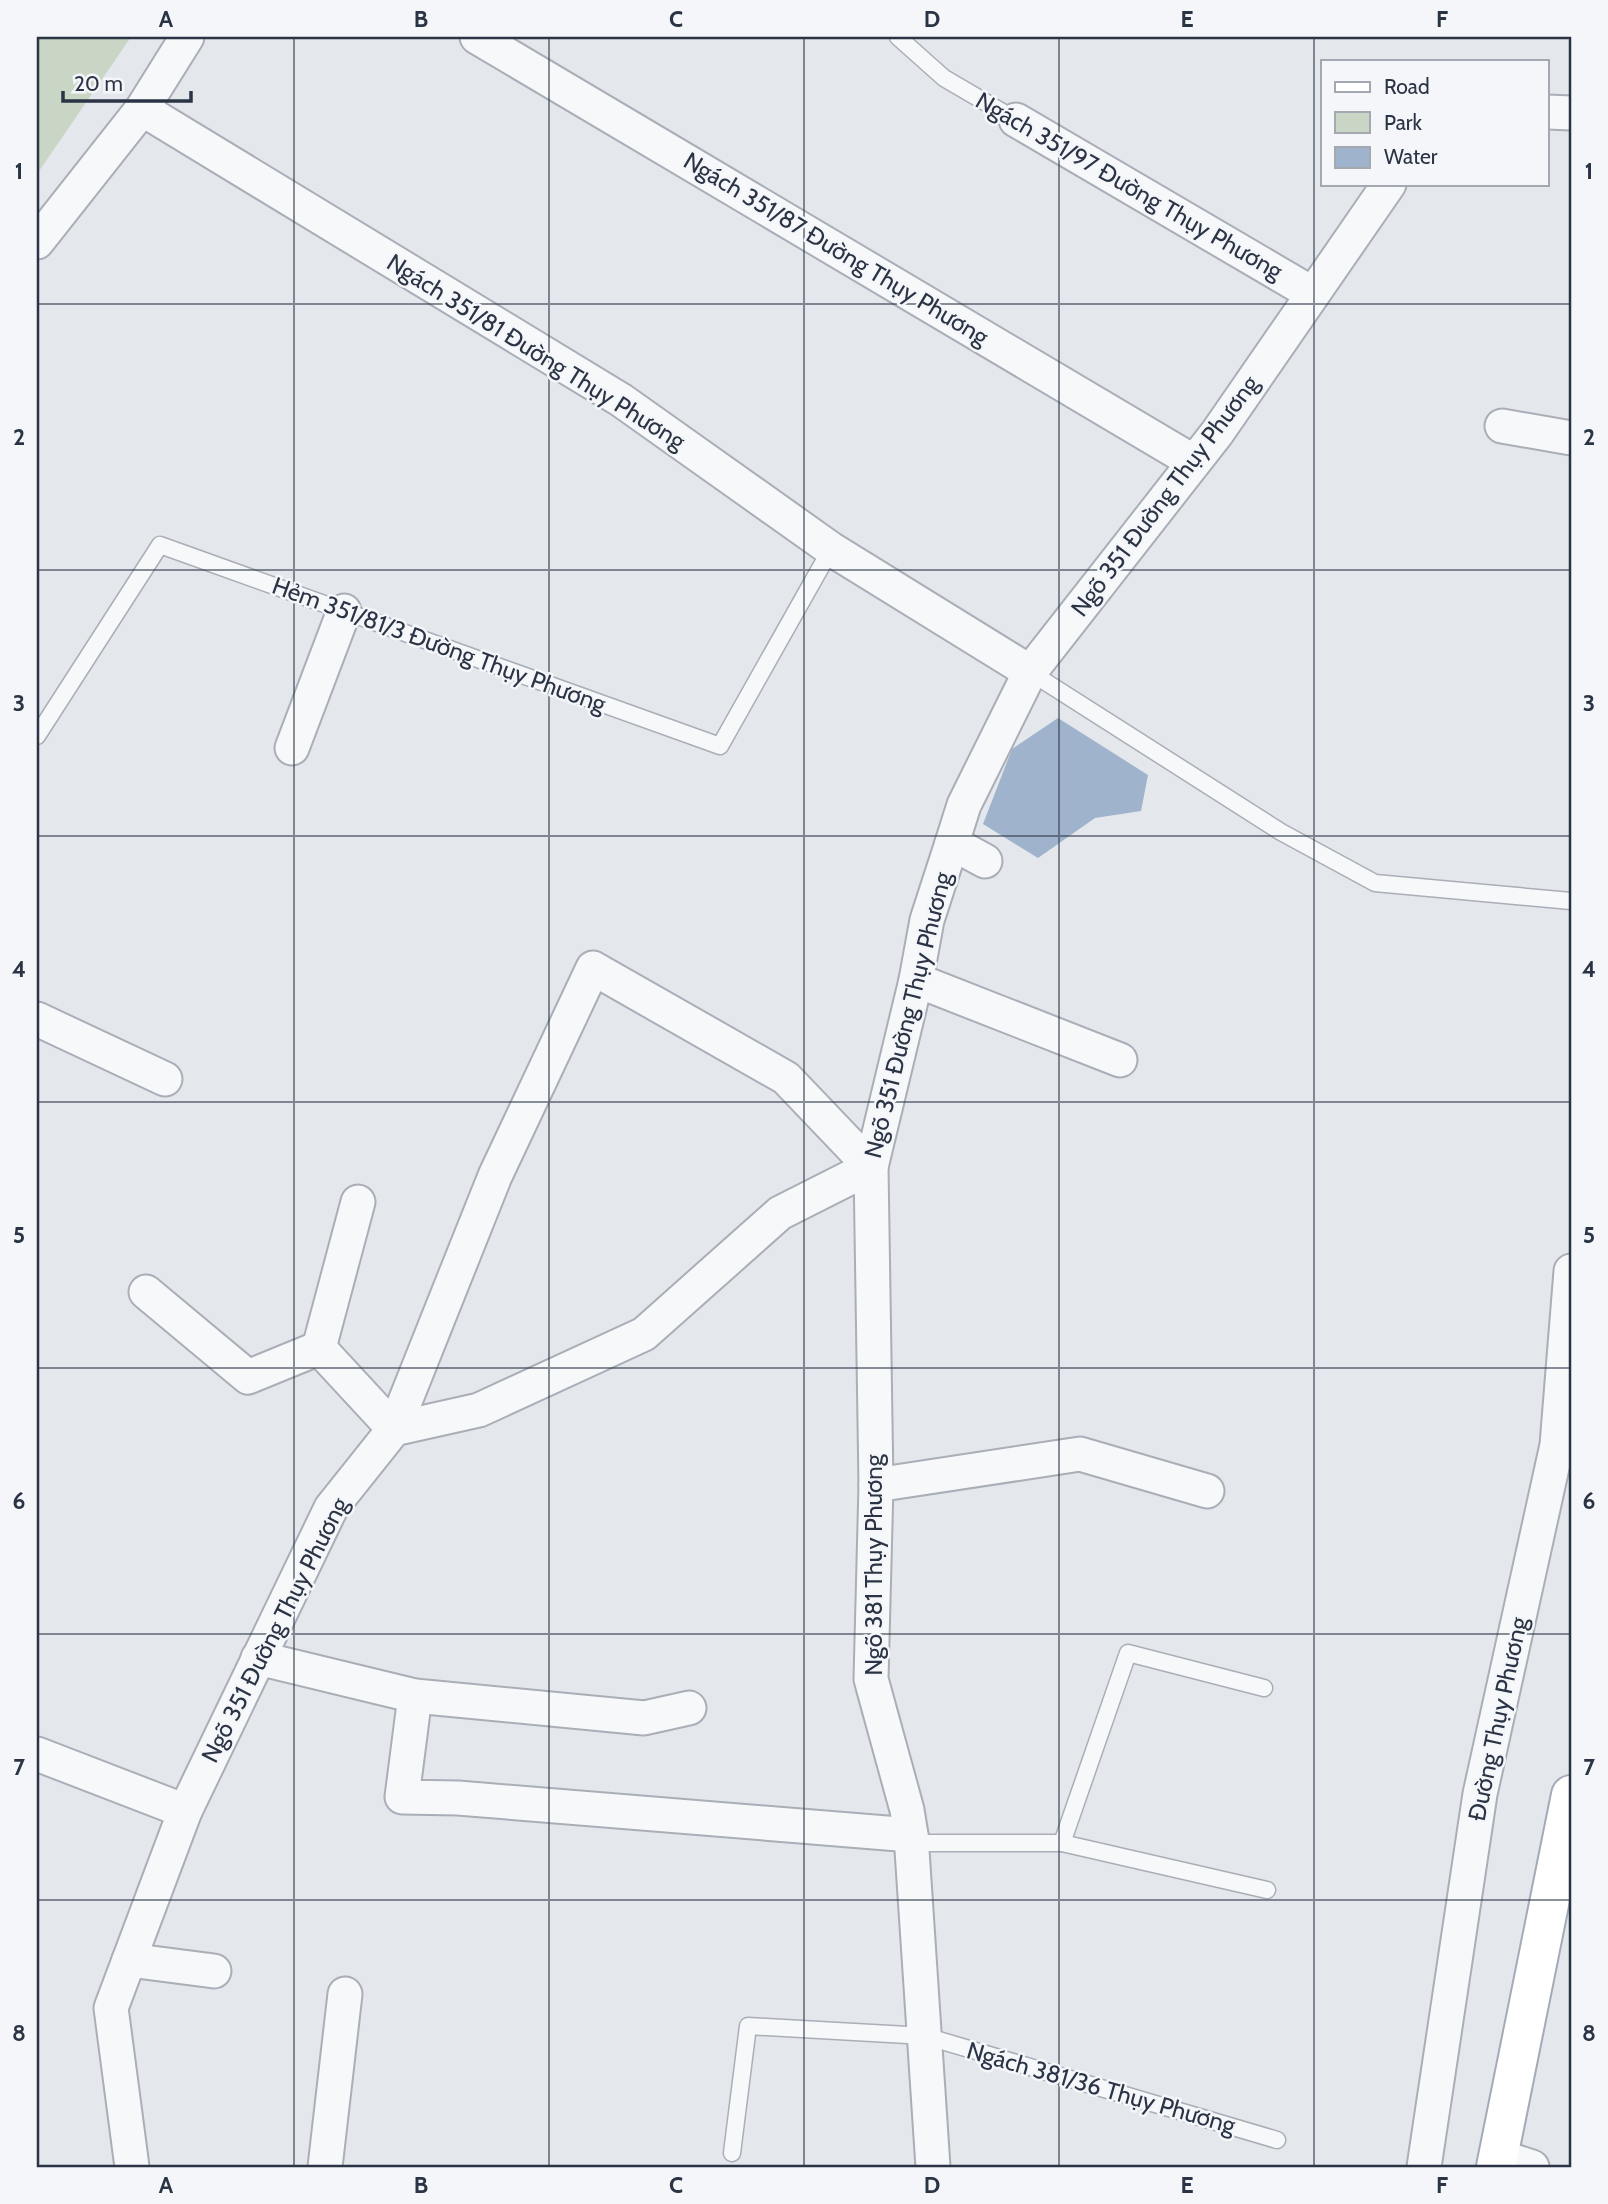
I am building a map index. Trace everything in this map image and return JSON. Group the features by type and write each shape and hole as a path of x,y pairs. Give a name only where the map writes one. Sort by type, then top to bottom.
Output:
{"main road":[{"path":"1509,2163 1571,1795"}],"street":[{"path":"37,242 142,108 187,37"},
{"name":"Ngách 351/87 Đường Thụy Phương","path":"477,37 1194,462"},
{"name":"Ngách 351/81 Đường Thụy Phương","path":"142,108 621,400 831,549 1030,672"},
{"path":"1548,112 1571,113"},
{"name":"Ngách 351/97 Đường Thụy Phương","path":"1016,120 1313,294"},
{"name":"Ngõ 351 Đường Thụy Phương","path":"132,2167 111,2008 185,1811 331,1508 394,1429 479,1410 644,1334 780,1213 871,1167 928,920 964,805 1030,672 1217,433 1388,186"},
{"path":"1502,426 1571,438"},
{"path":"292,748 344,611"},
{"path":"952,843 985,860"},
{"path":"319,1348 394,1429 495,1176 593,968 786,1078 871,1167"},
{"path":"916,980 1120,1060"},
{"path":"37,1019 164,1079"},
{"name":"Ngõ 381 Thụy Phương","path":"871,1167 876,1485 872,1679 911,1839 933,2167"},
{"path":"319,1348 358,1202"},
{"name":"Đường Thụy Phương","path":"1424,2167 1480,1794 1557,1445 1571,1271"},
{"path":"146,1292 248,1377 319,1348"},
{"path":"876,1485 1080,1454 1207,1491"},
{"path":"258,1658 415,1696 644,1718 689,1708"},
{"path":"415,1696 402,1797 458,1798 911,1839"},
{"path":"37,1754 185,1811"},
{"path":"129,1960 214,1971"},
{"path":"332,2165 345,1994"}],"lane":[{"name":"Ngách 351/97 Đường Thụy Phương","path":"898,37 944,78 1016,120"},
{"name":"Hẻm 351/81/3 Đường Thụy Phương","path":"37,736 160,545 720,746 831,549"},
{"path":"1030,672 1281,832 1375,883 1571,901"},
{"path":"1062,1843 1128,1653 1264,1688"},
{"path":"911,1839 1062,1843 1267,1890"},
{"name":"Ngách 381/36 Thụy Phương","path":"732,2153 748,2026 925,2036 1277,2140"}],"green space":[{"path":"37,37 131,37 37,174"}],"water":[{"path":"1058,718 1148,775 1141,811 1095,818 1038,858 983,824 1012,749"}]}
